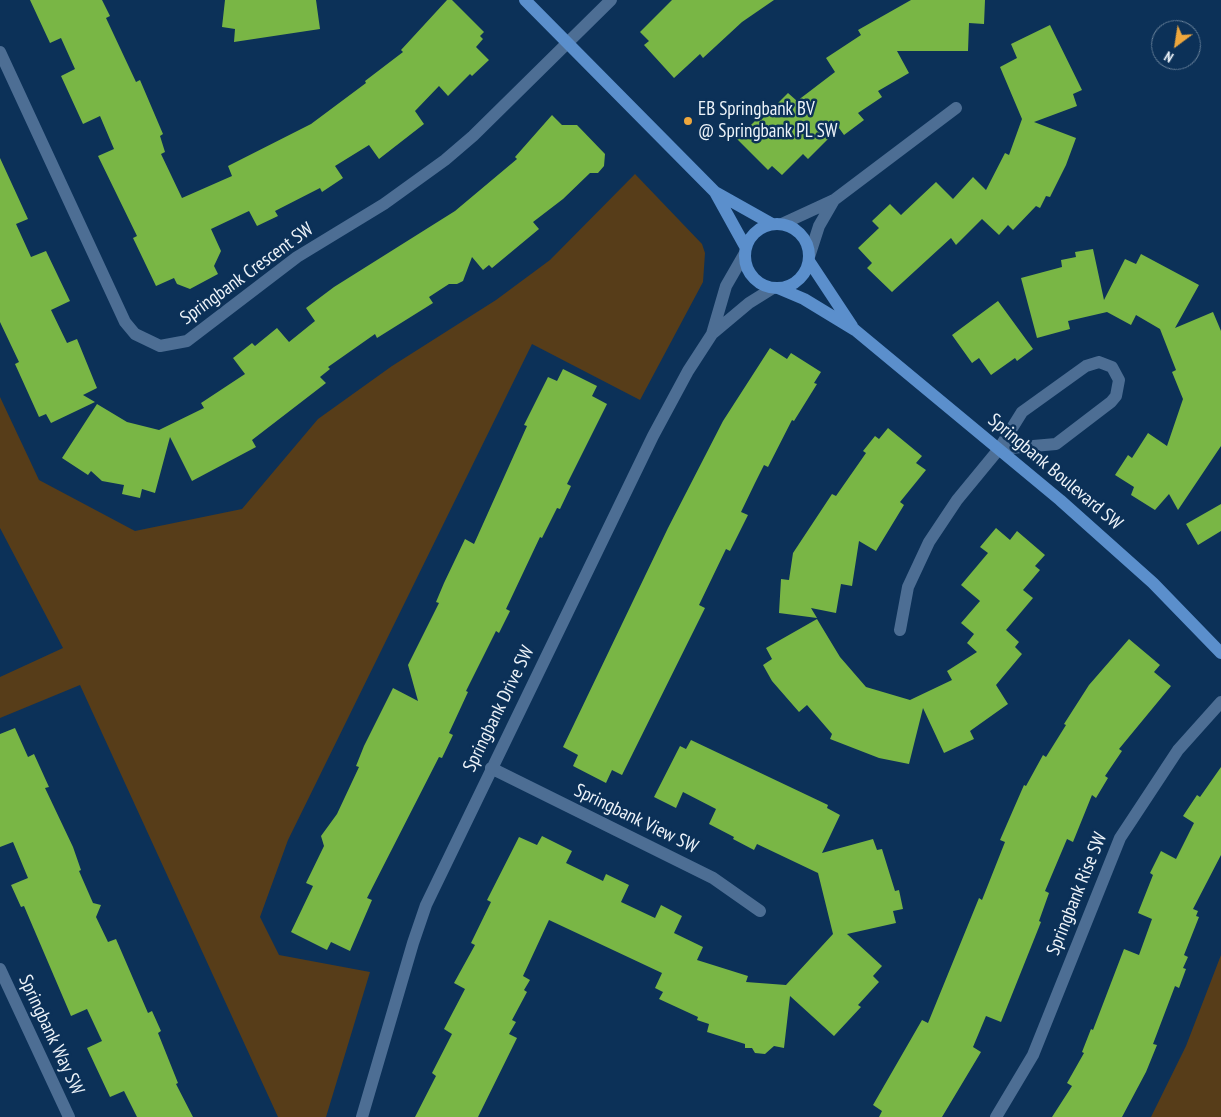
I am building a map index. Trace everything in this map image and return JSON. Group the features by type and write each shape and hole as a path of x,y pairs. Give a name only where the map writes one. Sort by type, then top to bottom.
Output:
{"street":[{"path":"525,0 715,192 745,250 747,267 751,275 764,285 775,288 786,287 801,277 809,259 819,226 834,200"},
{"name":"Springbank Crescent SW","path":"0,52 125,322 135,334 160,346 188,341 297,257 410,186 473,136 611,0"},
{"path":"745,250 757,230 777,224 834,200 956,108"},
{"path":"715,192 777,224 791,226 805,239 809,259"},
{"name":"Springbank Drive SW","path":"362,1117 426,905 653,436 683,379 712,334 726,286 745,250"},
{"name":"Springbank Boulevard SW","path":"809,259 855,330"},
{"name":"Springbank Drive SW","path":"712,334 749,303 775,288"},
{"name":"Springbank Boulevard SW","path":"775,288 804,299 855,330 1111,545 1153,583 1221,653"},
{"path":"900,630 908,586 929,542 957,500 999,449 1022,412 1086,366 1099,362 1112,367 1116,372 1120,380 1116,396 1056,444 999,449"},
{"name":"Springbank Rise SW","path":"996,1117 1033,1055 1120,838 1178,750 1221,702"},
{"name":"Springbank View SW","path":"491,768 713,878 760,911"},
{"name":"Springbank Way SW","path":"0,969 69,1117"}],"shaded area":[{"path":"635,174 702,244 705,253 703,282 640,400 532,344 288,840 260,917 279,955 370,972 326,1117 278,1117 80,685 0,718 0,677 63,648 0,528 0,397 39,480 135,531 242,509 318,419 392,366 496,300 550,260"},
{"path":"1221,955 1221,1117 1151,1117 1186,1046"}],"building":[{"path":"30,0 102,0 110,16 106,18 136,82 140,80 163,134 160,136 165,152 161,154 182,198 232,176 228,166 311,124 366,83 365,81 403,52 401,50 447,0 452,0 484,32 480,36 483,39 476,47 489,60 472,76 470,74 448,96 439,86 415,111 424,124 379,159 369,145 335,166 343,178 322,192 320,188 275,211 278,216 257,226 249,211 211,229 221,251 214,266 218,274 190,289 177,284 174,278 156,286 133,238 137,236 98,156 114,149 100,116 83,124 61,76 75,69 61,38 50,43"},
{"path":"225,0 316,0 320,29 234,42 235,29 222,27"},
{"path":"672,0 774,0 742,22 703,58 700,54 674,78 644,45 649,41 640,32"},
{"path":"911,0 985,0 984,24 969,23 968,51 897,51 909,73 878,91 882,97 858,113 864,120 844,135 839,128 808,159 803,154 782,175 772,166 768,170 737,139 759,117 761,120 788,93 797,101 835,72 826,58 861,35 858,30"},
{"path":"1050,25 1082,90 1073,94 1077,106 1034,122 1076,138 1066,165 1050,197 1046,196 1040,208 1036,206 1013,230 1008,225 999,235 982,219 956,245 951,238 892,292 867,268 872,263 858,248 879,228 872,221 890,204 901,215 936,182 953,199 973,177 986,190 1005,153 1009,155 1022,119 1000,67 1017,58 1011,44"},
{"path":"552,115 562,125 577,125 605,154 604,166 598,173 590,173 563,199 533,222 539,229 492,268 489,265 483,270 472,257 463,281 457,284 449,284 429,297 433,303 377,338 375,334 328,367 330,369 320,377 326,383 252,440 256,447 192,481 170,437 155,493 142,489 140,498 122,494 124,485 102,481 91,471 88,475 62,458 97,404 127,422 159,430 204,408 201,403 245,374 233,358 252,343 255,346 277,328 289,342 315,321 306,308 334,287 455,211 517,159 515,157"},
{"path":"0,158 28,219 16,224 31,257 46,251 70,301 51,310 67,343 77,339 97,388 83,395 95,402 51,423 46,414 39,417 15,364 19,362 0,322"},
{"path":"1093,249 1104,300 1125,259 1136,264 1141,254 1199,285 1175,328 1213,312 1221,331 1221,446 1178,510 1169,494 1155,510 1131,495 1134,487 1115,475 1128,455 1132,458 1148,433 1167,446 1183,399 1172,372 1176,370 1160,329 1136,315 1131,325 1107,312 1068,321 1070,329 1037,338 1021,278 1062,267 1061,260 1076,257 1075,252"},
{"path":"998,301 1033,349 1017,361 1015,358 991,375 979,358 972,363 952,335"},
{"path":"770,348 787,359 791,353 821,372 814,383 817,384 794,421 792,420 768,467 764,465 755,483 741,512 748,515 730,551 726,549 699,605 705,608 622,775 612,770 606,783 573,766 578,755 563,747 668,528 723,421"},
{"path":"563,369 597,386 592,396 607,404 567,484 571,486 560,509 557,508 542,538 540,537 506,609 510,611 499,633 496,631 466,691 468,692 449,733 453,735 442,758 439,757 367,898 372,900 350,951 331,942 327,950 291,932 313,886 306,883 324,846 321,836 337,814 359,767 356,766 364,746 393,688 418,701 408,665 439,603 436,602 465,539 474,544 527,426 524,425 548,377 557,381"},
{"path":"888,428 922,456 916,463 926,470 900,502 904,505 876,551 859,541 852,586 841,584 836,613 811,608 817,618 779,613 781,579 789,580 793,553 832,494 836,496 866,453 863,451 875,436 879,439"},
{"path":"1221,504 1221,531 1198,545 1186,524"},
{"path":"996,528 1010,540 1017,531 1045,555 1035,566 1040,570 1023,590 1033,598 1006,630 1019,642 1015,647 1022,654 996,685 1008,704 970,731 974,739 944,753 923,708 909,764 879,758 830,739 832,734 807,705 799,712 772,681 763,665 772,659 766,648 817,619 840,657 866,687 910,700 952,680 947,671 977,652 967,643 974,634 961,623 980,601 961,585 988,553 980,547"},
{"path":"1129,639 1160,665 1154,672 1171,686 1119,749 1122,751 1105,776 1108,778 1096,798 1092,795 1073,842 1067,839 1045,891 1049,893 1039,921 1041,922 1001,1022 986,1016 973,1047 981,1052 942,1117 879,1117 882,1111 873,1105 922,1020 928,1023 979,898 982,900 1005,842 1000,840 1024,785 1026,786 1043,755 1046,757 1089,685"},
{"path":"15,728 28,757 34,754 49,787 45,788 73,847 81,870 79,871 93,903 101,905 96,917 108,942 116,939 148,1013 152,1011 161,1031 158,1033 178,1083 176,1084 193,1117 137,1117 124,1091 110,1097 87,1048 102,1041 87,1009 71,1016 24,906 21,907 11,885 28,878 13,842 0,847 0,734"},
{"path":"691,740 828,805 827,808 840,815 822,853 873,839 877,850 882,849 895,891 899,890 903,909 893,911 896,923 847,934 882,966 873,976 879,982 858,1005 861,1007 834,1036 790,996 784,1048 774,1046 765,1054 755,1053 752,1048 745,1048 745,1044 707,1032 709,1024 697,1020 698,1017 659,999 663,992 655,988 662,973 549,920 523,976 530,980 524,990 527,992 512,1020 516,1022 509,1034 517,1038 478,1117 415,1117 436,1076 432,1073 452,1034 444,1029 465,989 454,983 475,945 471,943 491,902 487,900 519,837 537,845 542,836 572,851 566,863 603,881 606,874 629,885 621,902 655,918 661,905 682,916 674,933 703,947 697,960 748,976 746,982 786,985 833,934 818,873 757,844 754,850 733,839 734,837 709,824 716,809 683,792 676,808 654,797 680,746 686,749"},
{"path":"1221,767 1221,855 1193,909 1198,911 1196,916 1199,917 1184,955 1188,957 1183,968 1186,969 1179,988 1175,986 1153,1044 1157,1045 1146,1072 1122,1117 1052,1117 1072,1086 1067,1083 1084,1053 1082,1052 1091,1029 1093,1030 1124,949 1139,955 1152,919 1138,913 1153,875 1150,873 1161,851 1176,859 1194,823 1183,816 1197,795 1200,797"}],"place":[{"name":"EB Springbank BV @ Springbank PL SW","path":"688,121"}]}
